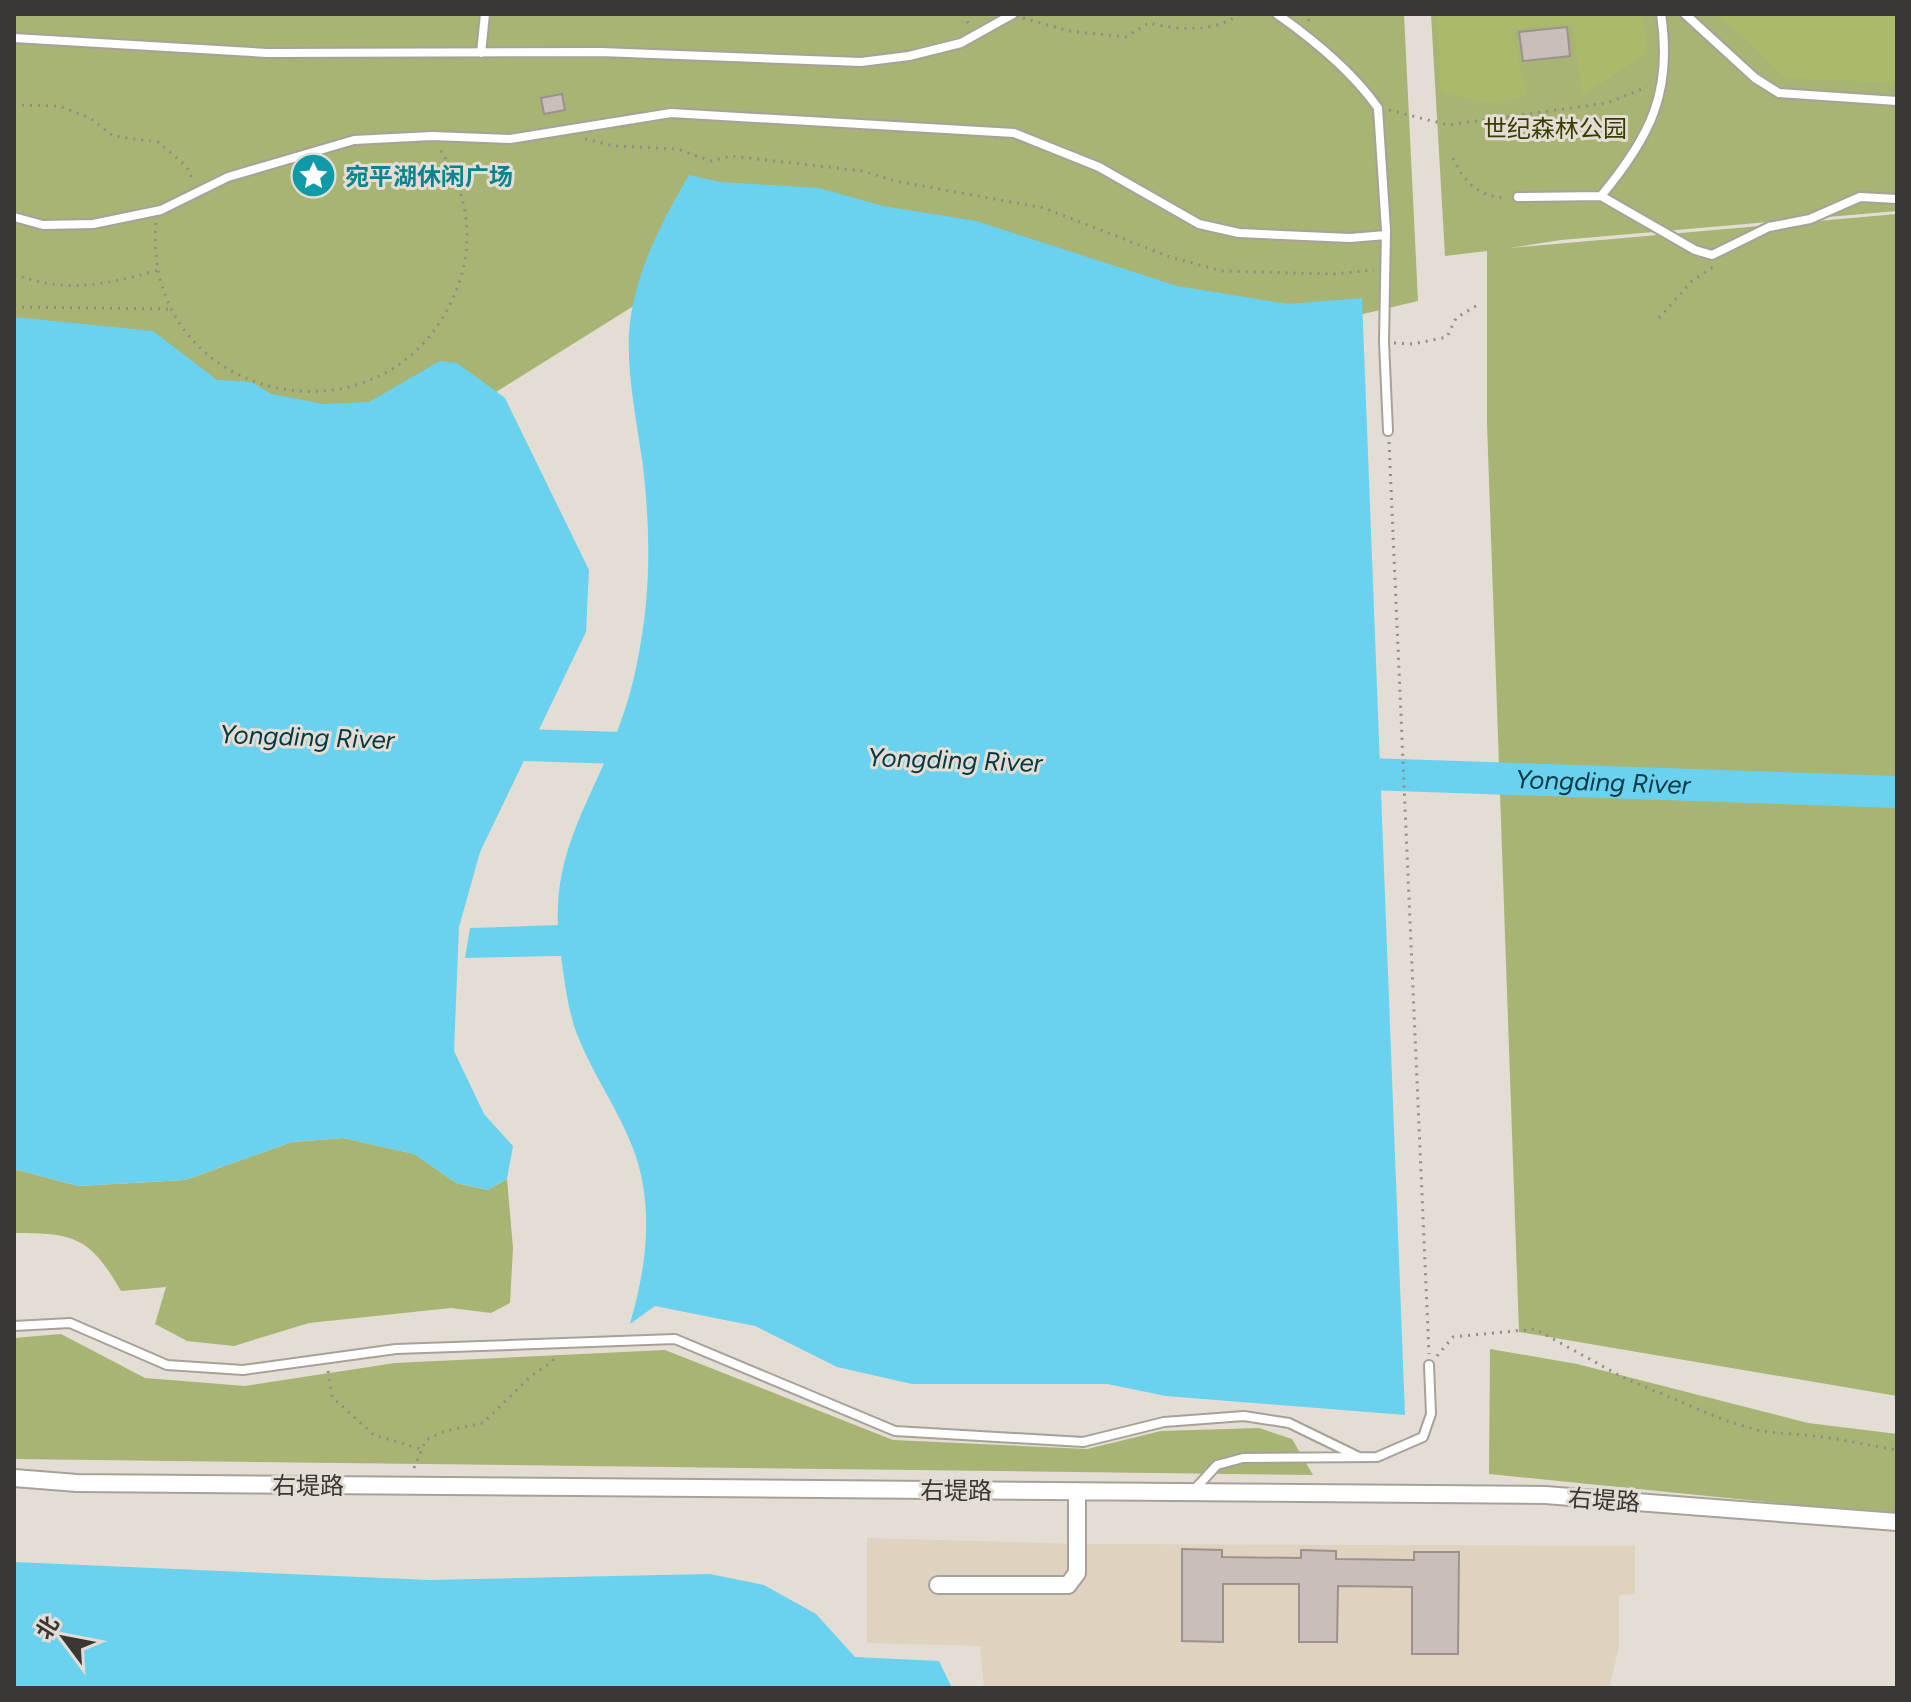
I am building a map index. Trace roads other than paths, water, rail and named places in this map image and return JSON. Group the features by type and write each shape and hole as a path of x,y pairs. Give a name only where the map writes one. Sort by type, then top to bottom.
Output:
{"street":[{"name":"右堤路","path":"14,1478 77,1483 1545,1495 1897,1522"},
{"path":"938,1585 1068,1585 1077,1573 1077,1491"}],"lane":[{"path":"481,53 485,14"},
{"path":"14,38 267,53 601,52 861,62 909,56 961,43 1012,14"},
{"path":"1277,14 1301,31 1367,91 1378,108 1386,235 1384,342 1388,431"},
{"path":"1601,196 1629,162 1658,109 1663,81 1661,14"},
{"path":"1685,14 1755,78 1779,93 1897,101"},
{"path":"14,217 43,225 93,224 157,211 228,177 354,140 432,136 510,139 671,113 1014,133 1099,167 1199,224 1239,233 1350,238 1386,235"},
{"path":"1518,197 1601,196 1695,250 1712,255 1769,227 1810,219 1860,197 1897,199"},
{"path":"14,1326 70,1323 167,1365 243,1370 396,1349 675,1339 895,1431 1083,1442 1164,1422 1244,1416 1289,1423 1352,1456"},
{"path":"1192,1492 1217,1465 1243,1458 1377,1457 1423,1437 1431,1414 1429,1365"}],"water":[{"path":"689,175 720,182 819,188 883,206 976,221 1177,286 1288,304 1362,298 1405,1415 1166,1396 1107,1384 912,1384 837,1367 755,1326 655,1306 630,1324 644,1255 646,1220 643,1185 625,1128 575,1029 561,956 465,958 470,928 558,925 559,896 570,843 625,710 644,625 648,557 645,489 631,383 629,333 642,271 668,212"},
{"path":"14,317 153,331 217,380 251,382 271,394 324,404 369,402 440,361 457,363 505,398 589,570 586,632 480,852 459,927 454,1051 484,1114 513,1146 507,1179 488,1190 456,1183 414,1154 343,1138 292,1142 185,1180 78,1186 14,1169"},
{"path":"14,1562 430,1580 710,1574 764,1585 816,1614 855,1657 939,1661 952,1688 14,1688"}],"waterway":[{"name":"Yongding River","path":"488,744 653,749"},
{"name":"Yongding River","path":"1339,773 1897,792"}],"place":[{"name":"宛平湖休闲广场","path":"314,176"}],"park label":[{"name":"世纪森林公园","path":"1555,128"}]}
